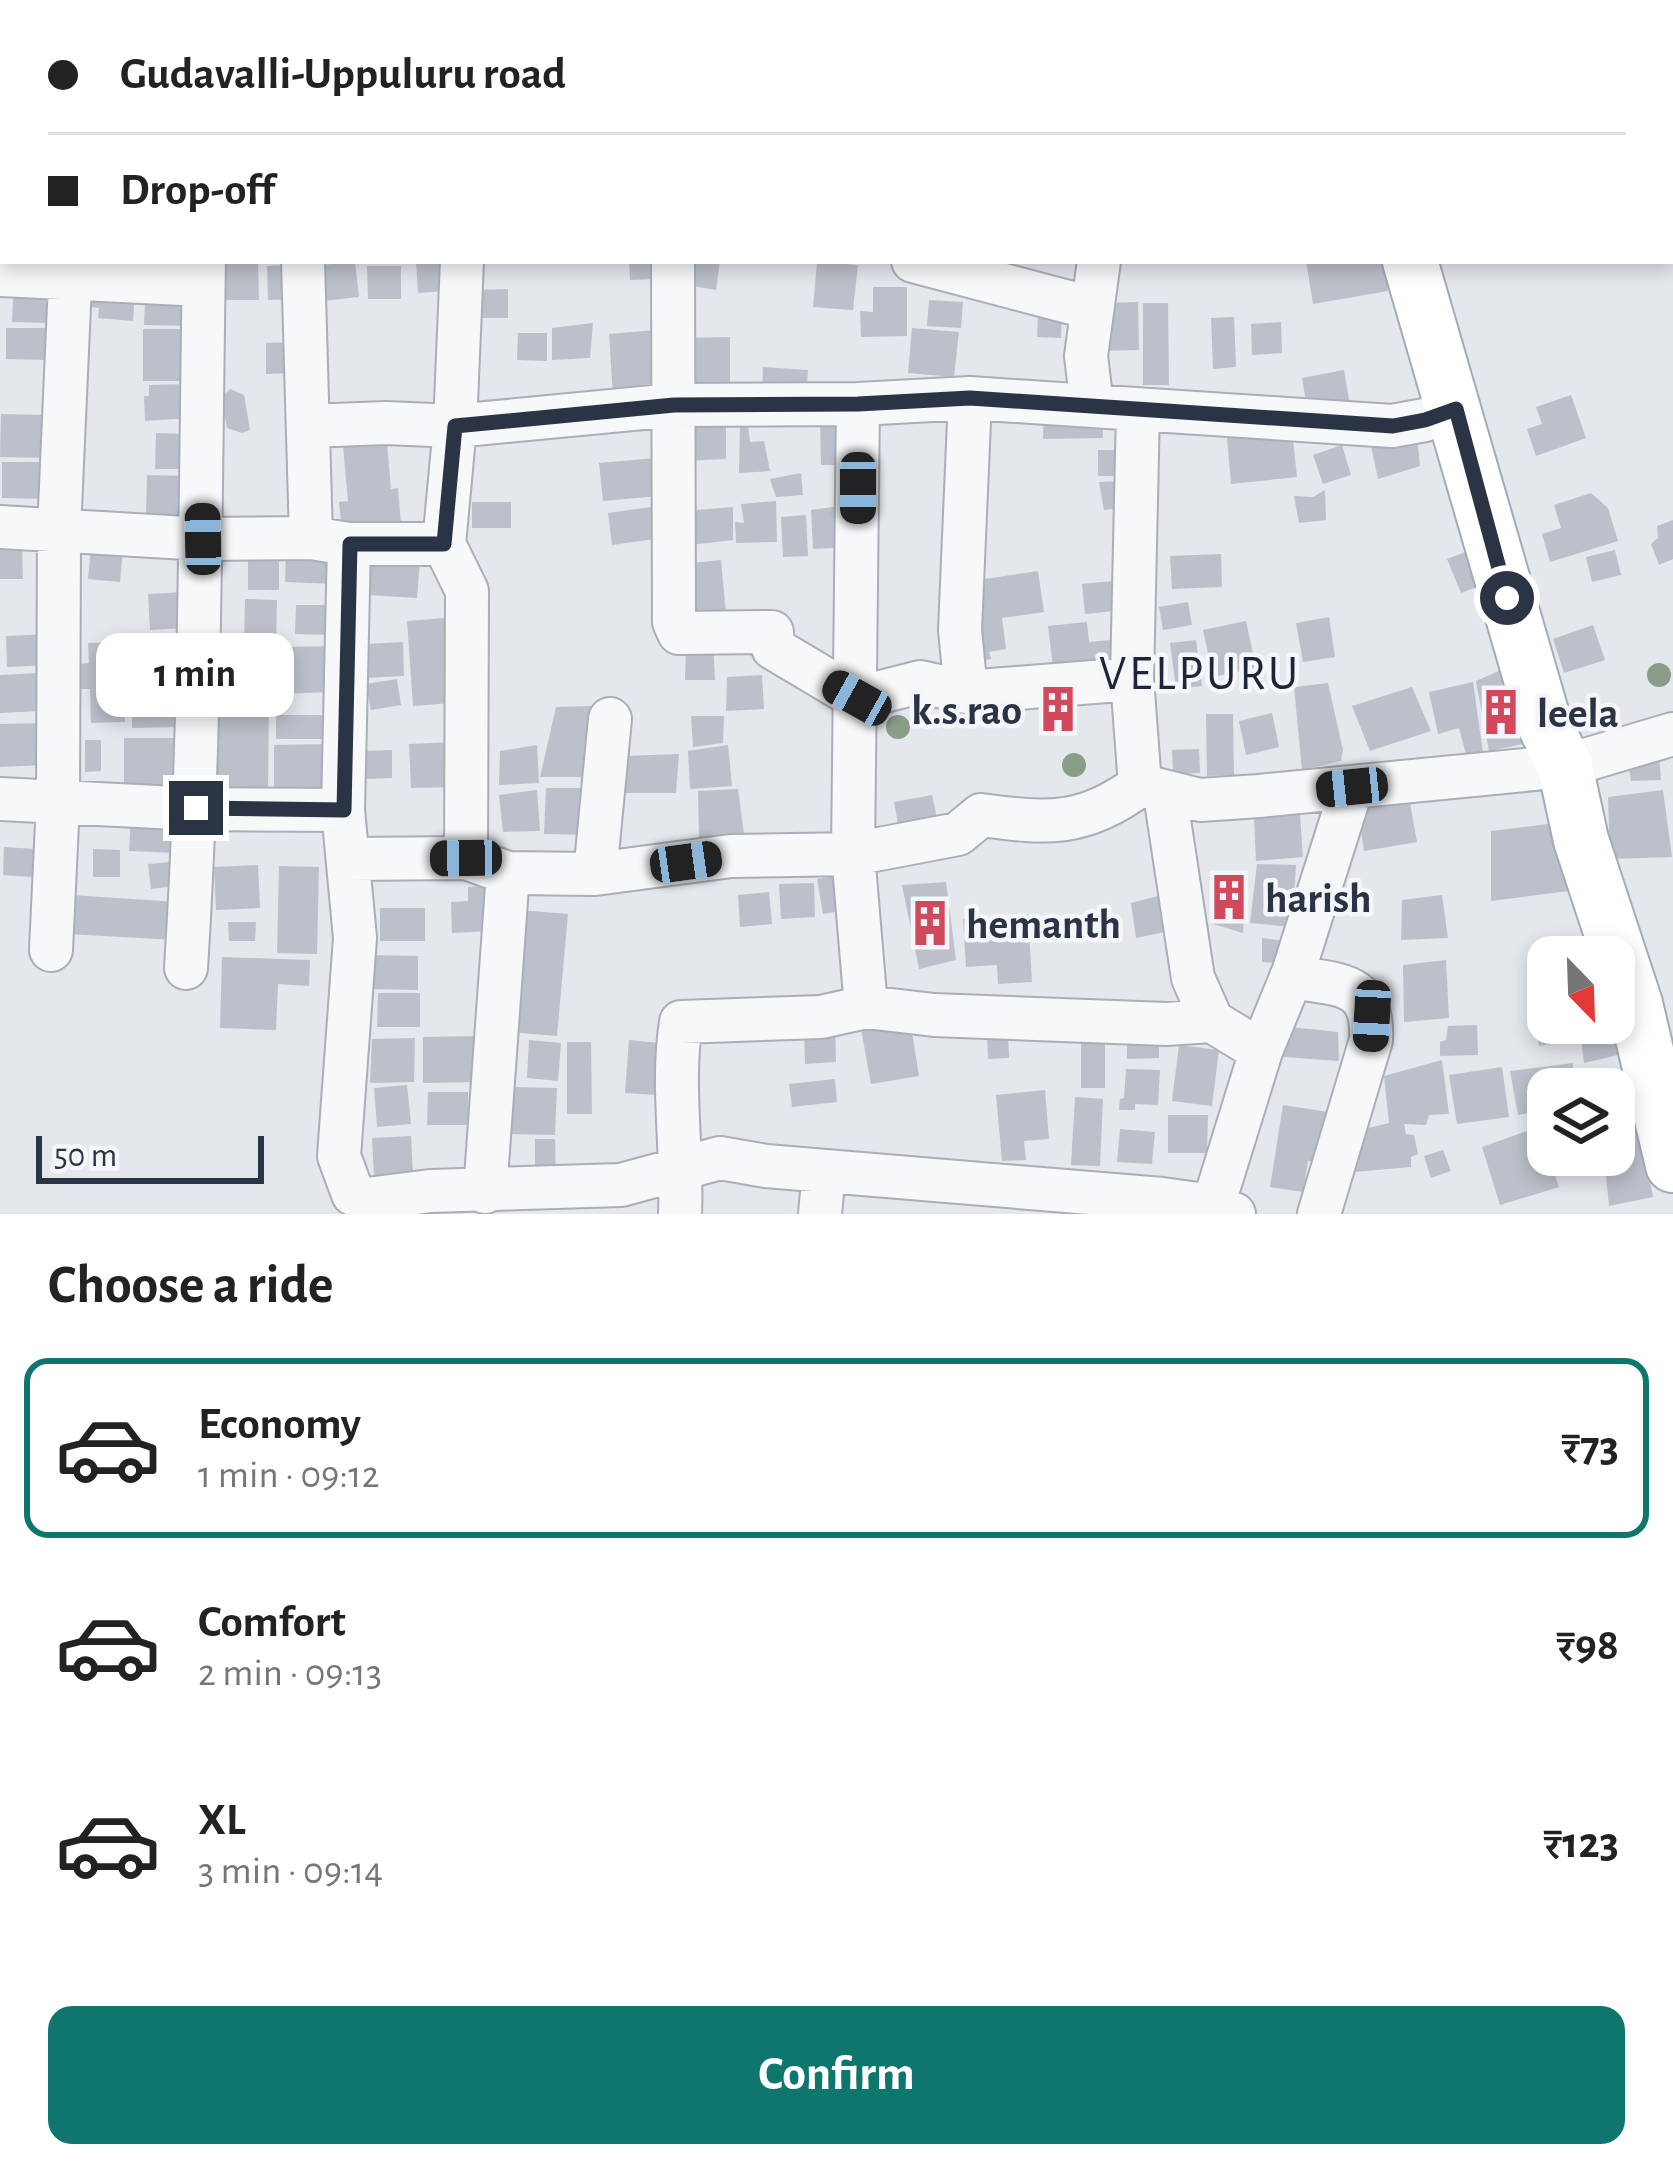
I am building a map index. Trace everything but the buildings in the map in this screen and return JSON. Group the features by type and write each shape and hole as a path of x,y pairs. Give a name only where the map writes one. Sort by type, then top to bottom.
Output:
{"main road":[{"path":"1411,264 1544,723 1565,766 1581,840 1635,1004 1673,1165"}],"street":[{"path":"303,264 308,426 330,541 355,938 339,1156 352,1194 367,1199 430,1191 621,1185 721,1158 824,1171 957,1199 1223,1210 1261,1051 1291,977 1352,787"},
{"path":"462,264 444,544 467,591 466,858"},
{"path":"674,264 674,622 679,633 772,632 773,648 857,698 920,682 966,692 1132,679"},
{"path":"924,264 1091,308"},
{"path":"1092,406 1085,356 1098,264"},
{"path":"51,950 58,802 59,531 70,268"},
{"path":"0,274 70,268 203,273 203,539 196,808 186,968"},
{"path":"308,426 455,426 674,405 970,398 1393,426 1456,409"},
{"path":"966,692 960,630 970,398"},
{"path":"858,404 853,854 866,1007"},
{"path":"1138,410 1132,679 1153,789 1193,977 1212,1021 1261,1051"},
{"path":"0,527 203,539 444,544"},
{"path":"595,874 610,719"},
{"path":"349,860 466,858 508,873 595,874 731,856 853,854 958,834 981,815 1041,823 1109,808 1153,789 1200,800 1565,766 1673,734"},
{"path":"0,799 344,810"},
{"path":"484,1192 508,873"},
{"path":"1291,977 1348,986 1365,1000 1372,1016 1371,1040 1318,1214"},
{"path":"680,1214 677,1048 681,1022 821,1017 866,1007 934,1016 1166,1024 1212,1021"},
{"path":"820,1214 824,1171"}],"place":[{"name":"k.s.rao","path":"1058,709"},
{"name":"leela","path":"1501,712"},
{"name":"harish","path":"1229,897"},
{"name":"hemanth","path":"930,923"}],"district":[{"name":"VELPURU","path":"1200,672"}],"route":[{"path":"196,808 344,810 350,544 444,544 455,426 674,405 970,398 1393,426 1456,409 1507,598"}]}
